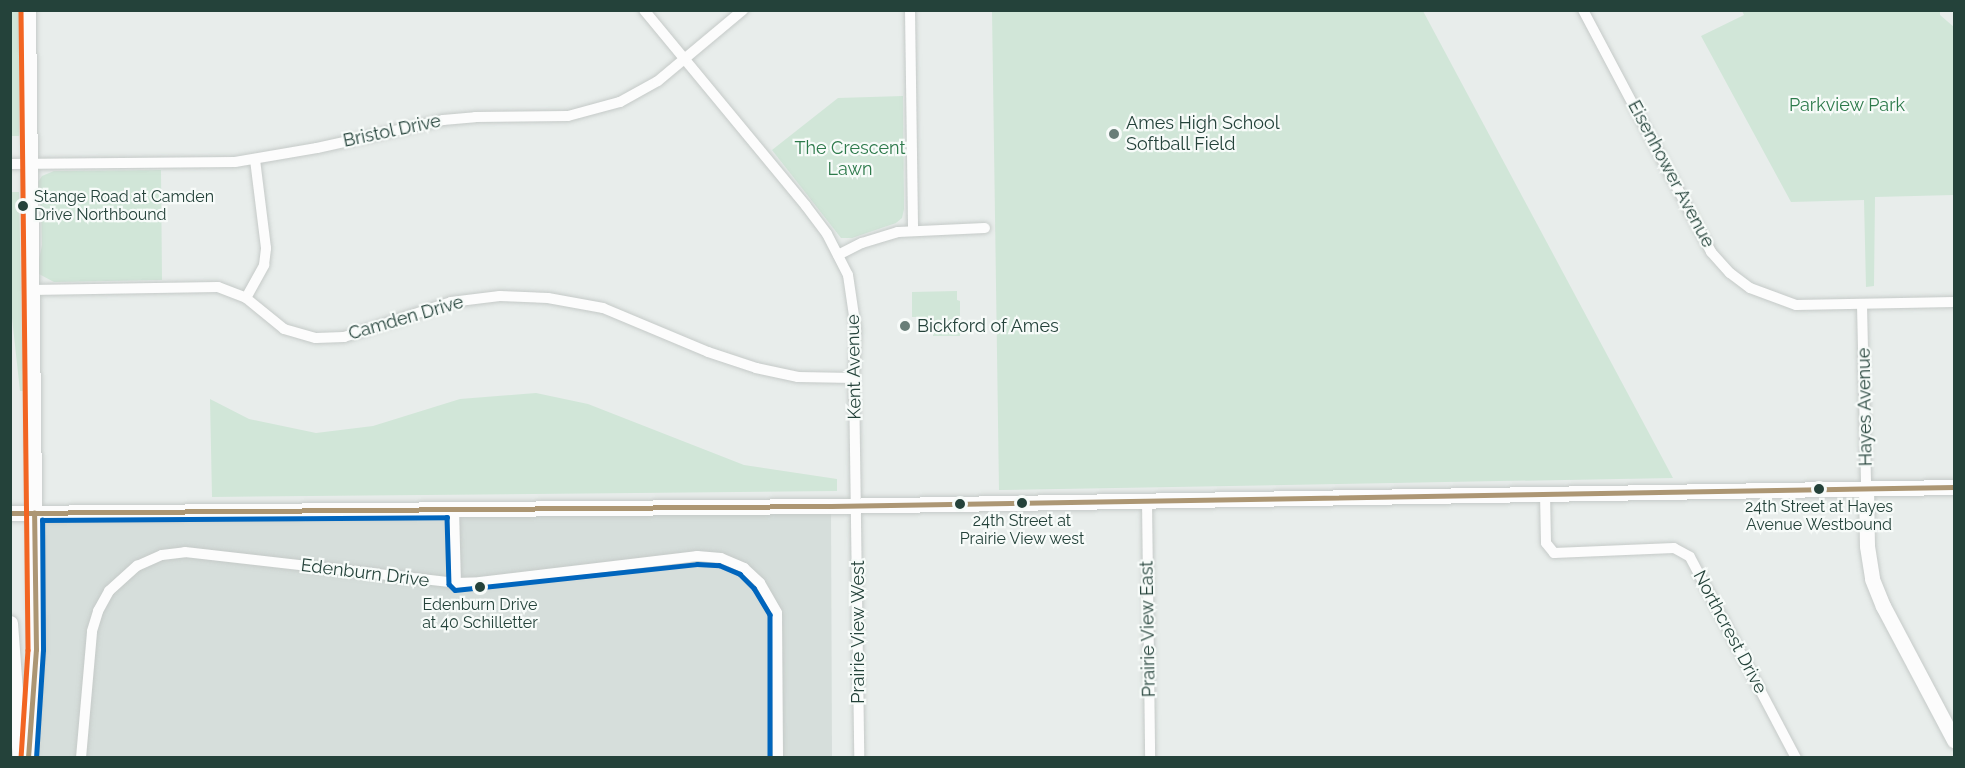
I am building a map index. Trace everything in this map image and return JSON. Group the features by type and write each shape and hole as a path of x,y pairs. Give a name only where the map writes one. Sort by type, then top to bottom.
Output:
{"main road":[{"path":"28,10 28,163 32,290 36,650 28,758"},
{"path":"10,513 857,506 1954,487"},
{"name":"Hayes Avenue","path":"1866,488 1867,546 1872,579 1883,606 1954,740"},
{"path":"10,623 20,758"}],"street":[{"name":"Kent Avenue","path":"644,10 806,206 838,255 848,275 856,329 854,378 857,506"},
{"name":"Bristol Drive","path":"10,164 255,160 443,120 579,114 620,102 658,81 743,10"},
{"path":"910,10 913,230"},
{"name":"Eisenhower Avenue","path":"1584,11 1712,252 1730,273 1750,288 1796,305 1954,302"},
{"path":"246,298 264,266 266,249 255,160"},
{"path":"838,255 862,243 913,230 984,228"},
{"name":"Camden Drive","path":"32,290 218,287 246,298 284,329 316,338 344,337 451,302 500,296 548,298 603,308 708,352 756,368 798,377 854,378"},
{"name":"Hayes Avenue","path":"1862,305 1866,488"},
{"name":"Northcrest Drive","path":"1545,494 1546,543 1554,553 1674,548 1690,557 1797,758"},
{"name":"Prairie View East","path":"1147,500 1150,758"},
{"name":"Prairie View West","path":"857,506 859,758"},
{"path":"454,509 456,583"},
{"name":"Edenburn Drive","path":"81,758 92,631 109,591 137,566 162,555 185,552 456,583 697,556 721,558 744,568 760,583 777,613 778,758"}],"shaded area":[{"path":"831,506 832,757 28,758 34,513"}],"green space":[{"path":"10,11 19,11 19,136 11,136"},
{"path":"992,11 1423,11 1673,478 999,490"},
{"name":"Parkview Park","path":"1742,11 1940,11 1940,15 1954,27 1954,195 1875,197 1874,286 1866,287 1864,200 1791,202 1701,36 1744,15"},
{"name":"The Crescent Lawn","path":"903,96 904,209 902,218 896,223 852,238 841,238 772,150 838,98"},
{"path":"161,170 162,280 54,282 39,274 37,269 42,245 41,207 36,195 38,182 42,176 54,171"},
{"path":"10,192 19,192 23,391 20,391 12,318"},
{"path":"957,291 957,300 960,301 960,336 933,336 933,331 919,331 919,317 912,317 912,292"},
{"path":"536,393 588,404 744,465 837,479 837,491 212,497 210,399 249,419 316,433 373,426 460,399"}],"transit line":[{"path":"21,10 28,650 21,757"},
{"path":"10,513 831,506 1954,487"},
{"path":"28,758 36,650 34,513"},
{"path":"36,758 43,650 42,520 447,517 449,584 455,590 697,564 719,565 740,574 754,588 770,615 770,758"}],"place":[{"name":"Ames High School Softball Field","path":"1114,134"},
{"name":"Stange Road at Camden Drive Northbound","path":"23,206"},
{"name":"Bickford of Ames","path":"905,326"},
{"name":"24th Street at Hayes Avenue Westbound","path":"1819,489"},
{"name":"24th Street at Prairie View west","path":"1022,503"},
{"name":"Edenburn Drive at 40 Schilletter","path":"480,587"}]}
